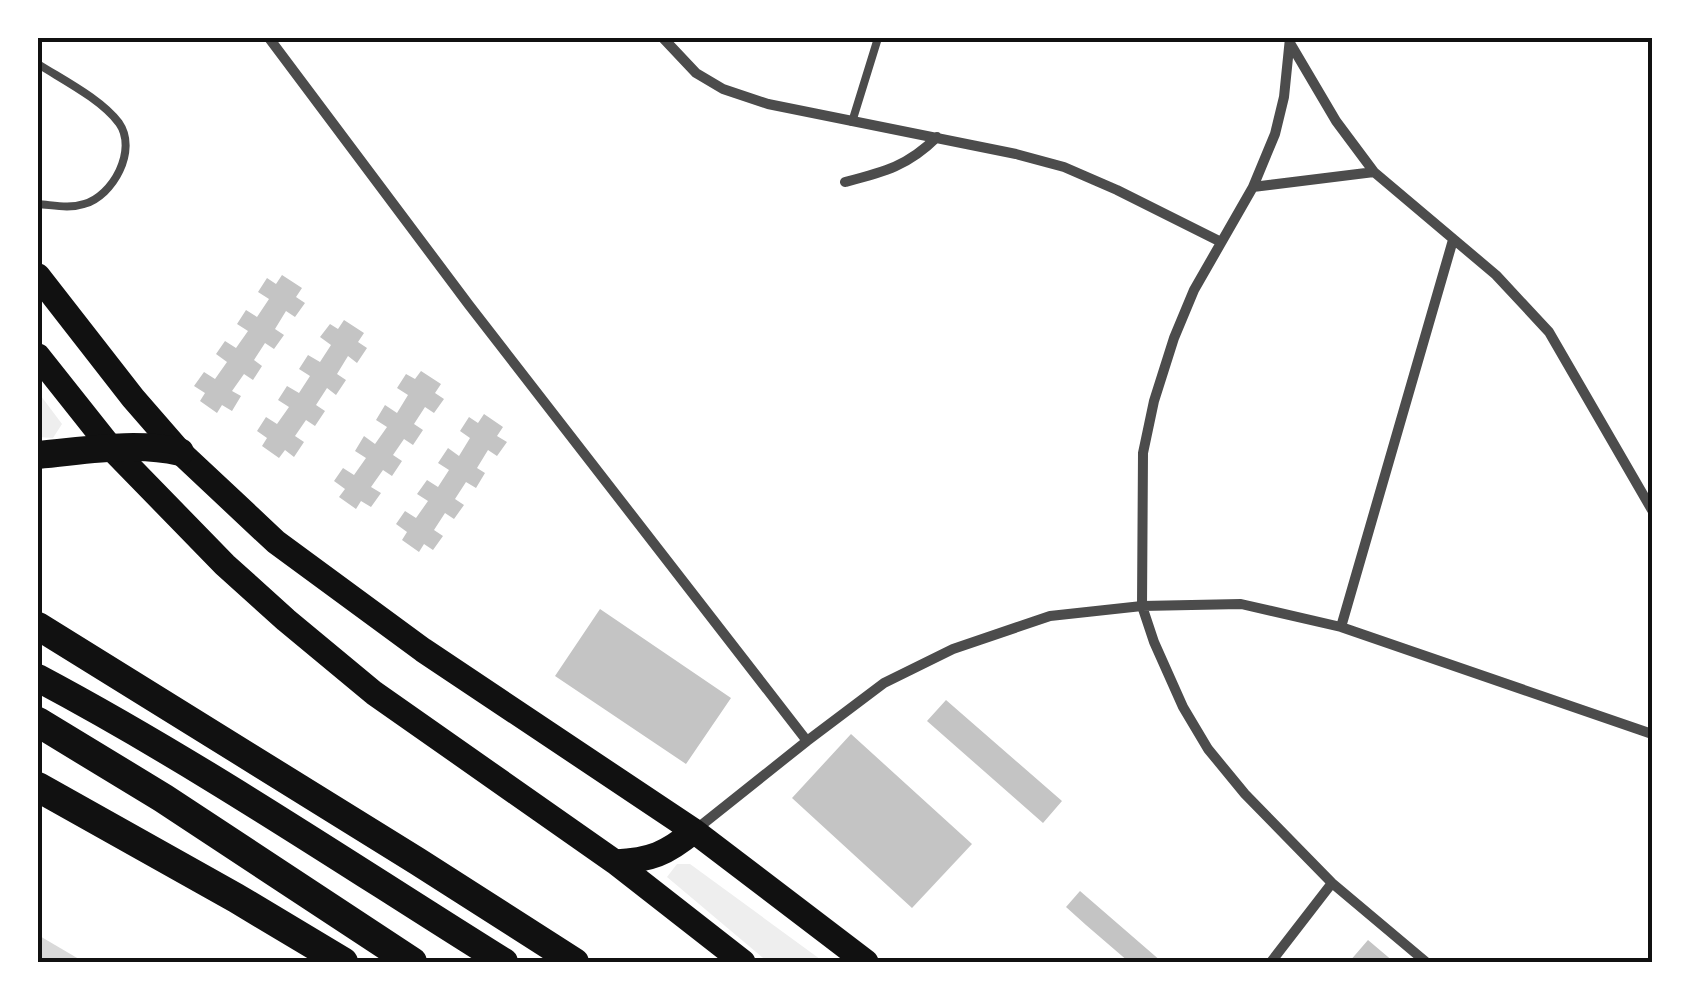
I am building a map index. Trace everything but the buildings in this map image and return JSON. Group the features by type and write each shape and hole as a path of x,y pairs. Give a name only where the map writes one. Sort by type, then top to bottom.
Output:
{"highway":[{"path":"38,455 112,448 160,447 180,452"},
{"path":"38,626 575,962"},
{"path":"38,678 169,752 504,962"},
{"path":"38,722 164,798 412,962"},
{"path":"38,787 343,962"}],"main road":[{"path":"38,276 180,452 276,542 423,650 694,831 866,962"},
{"path":"38,356 112,448 225,565 360,681 615,862 743,962"},
{"path":"615,862 662,855 694,831"}],"street":[{"path":"269,38 469,305 807,741"},
{"path":"663,38 696,73 724,89 768,104 1016,154 1064,168 1220,242"},
{"path":"1290,40 1336,120 1374,172 1496,275 1549,332 1652,510"},
{"path":"1290,40 1284,97 1274,134 1253,187 1194,290 1154,401 1143,452 1142,606 1183,707 1208,750 1332,883 1426,962"},
{"path":"845,182 905,164 937,137"},
{"path":"1253,187 1374,172"},
{"path":"1341,627 1453,240"},
{"path":"694,831 884,683 953,649 1050,616 1142,606 1240,604 1341,627 1652,734"},
{"path":"1271,962 1332,883"}],"lane":[{"path":"852,122 878,38"},
{"path":"38,64 108,110 122,128 127,143 124,160 102,196 66,207 38,204"}],"shaded area":[{"path":"38,392 62,424 53,438 38,437"},
{"path":"677,864 690,864 824,962 768,962 667,877"},
{"path":"38,935 84,962 38,962"}]}
